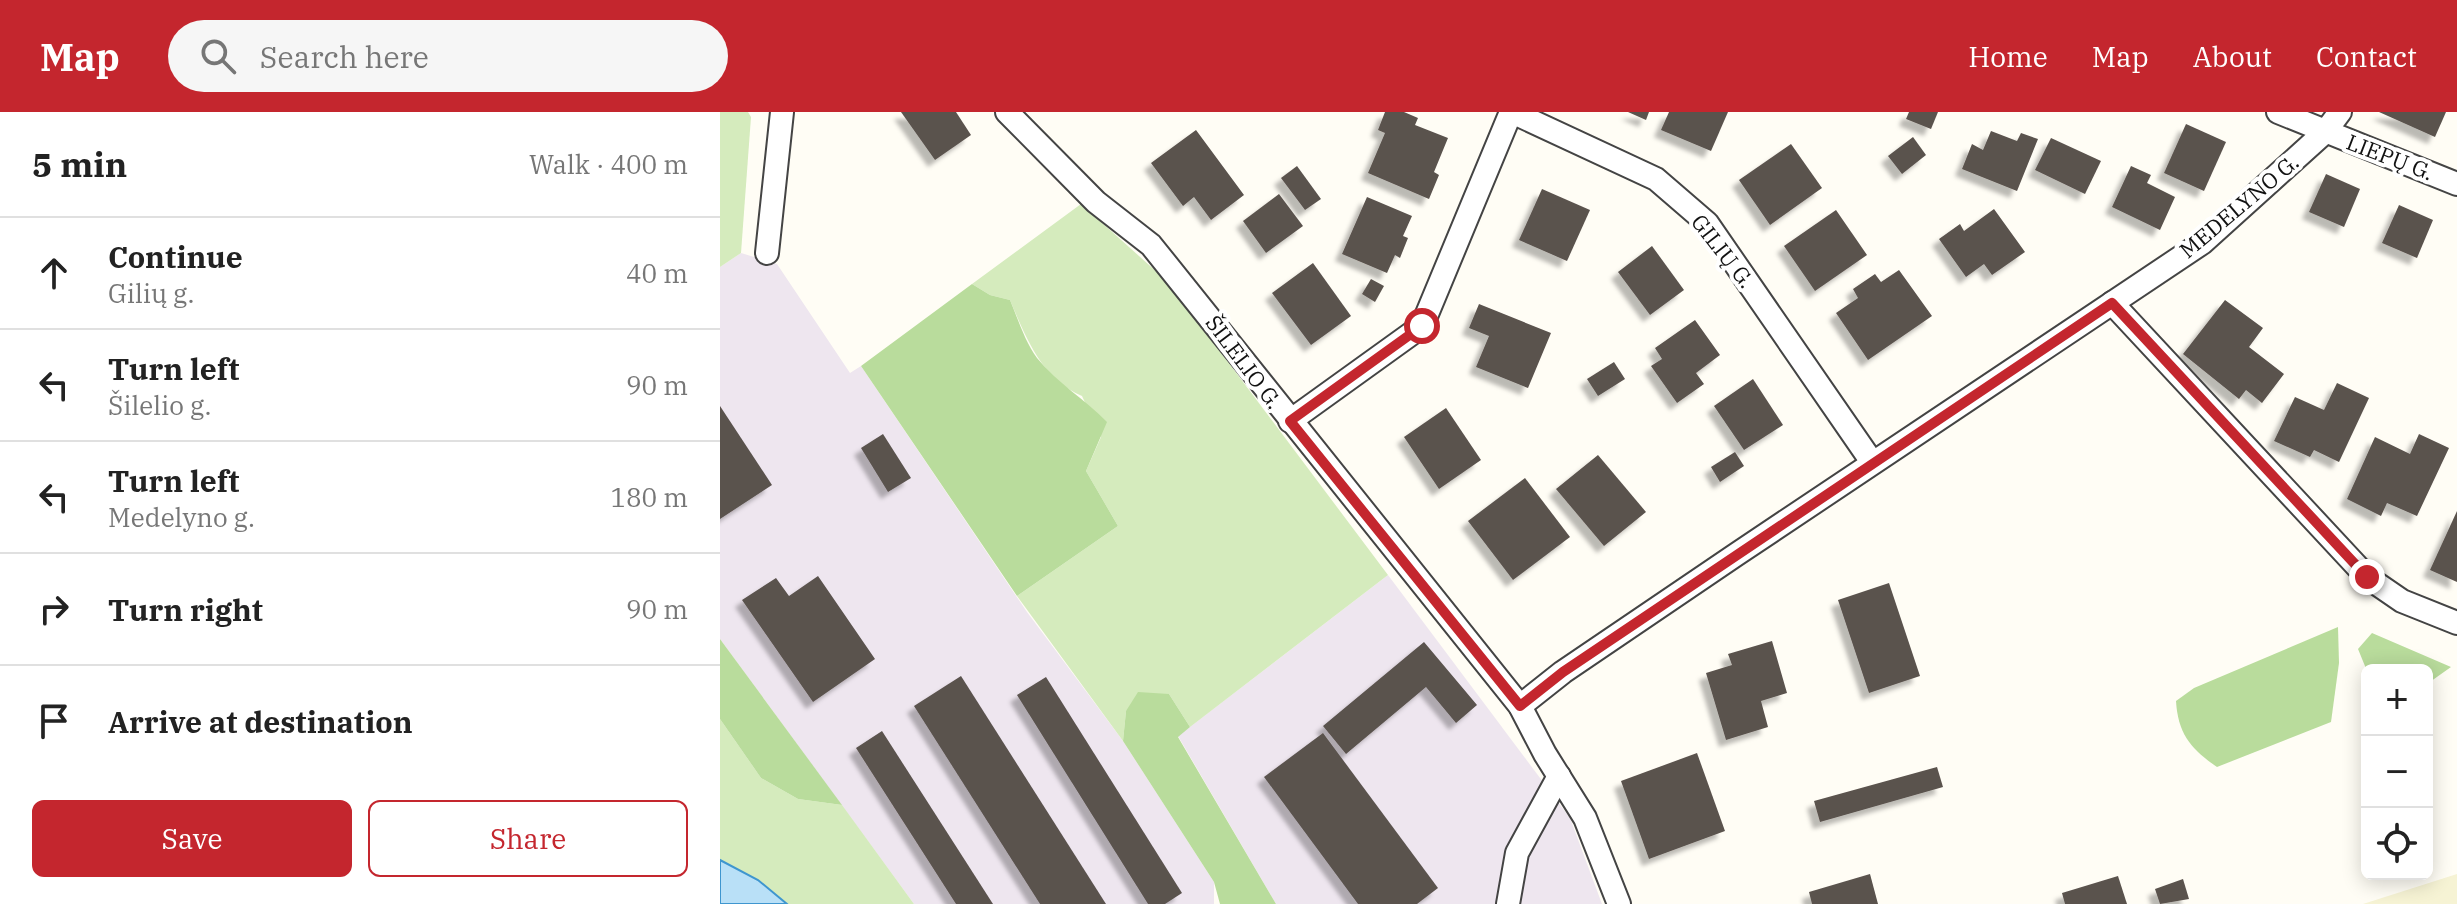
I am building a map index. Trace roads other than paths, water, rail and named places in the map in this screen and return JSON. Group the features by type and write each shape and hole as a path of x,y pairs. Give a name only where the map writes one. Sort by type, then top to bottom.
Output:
{"street":[{"path":"767,253 782,112"},
{"name":"ŠILELIO G.","path":"1007,112 1096,202 1151,245 1520,706"},
{"name":"GILIŲ G.","path":"1290,421 1422,326 1511,112 1656,179 1707,223 1872,462"},
{"name":"LIEPŲ G.","path":"2278,112 2457,184"},
{"name":"MEDELYNO G.","path":"1520,706 1576,664 1872,462 2202,243 2325,132 2340,112"},
{"path":"2112,303 2367,577 2402,601 2457,623"},
{"path":"1520,706 1585,818 1619,904"},
{"path":"1508,904 1517,853 1559,776"}],"water":[{"path":"720,860 758,880 787,904 720,904"}]}
